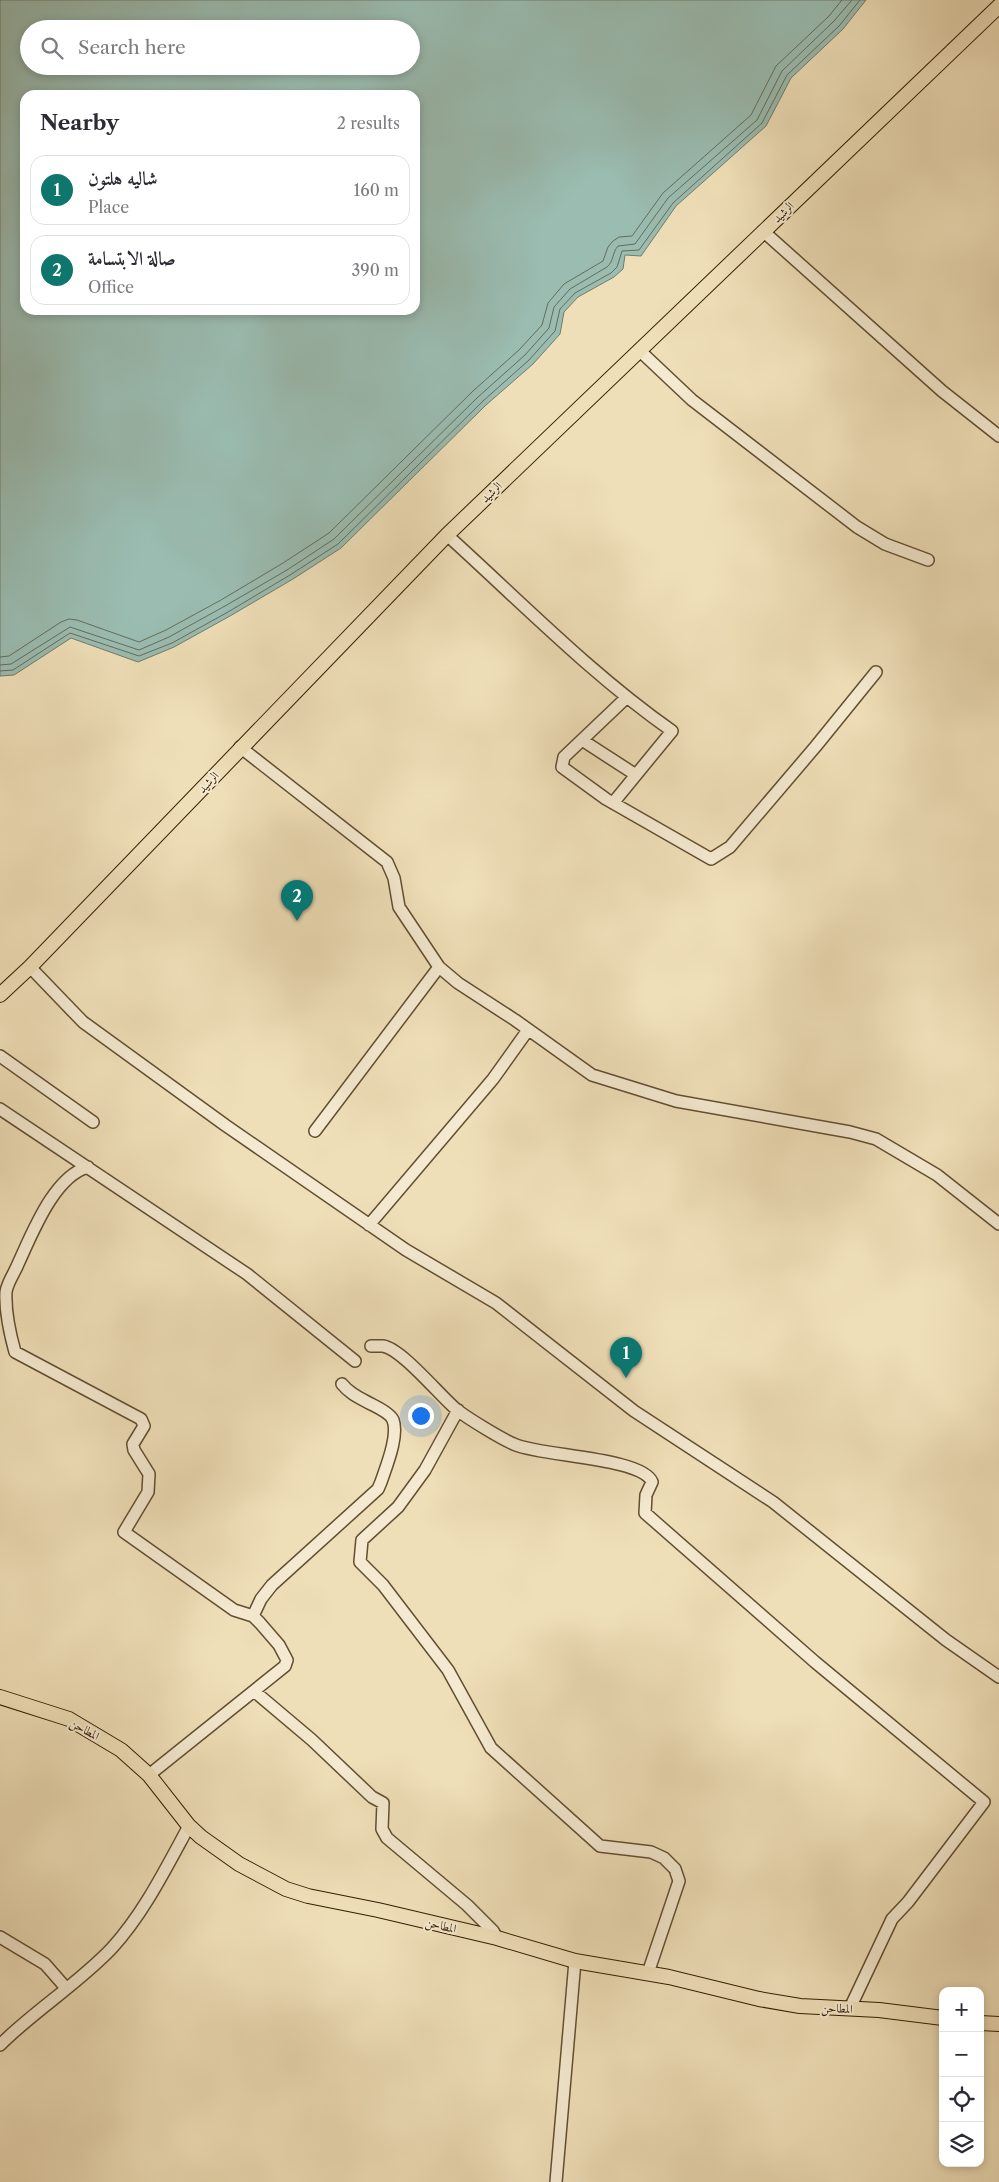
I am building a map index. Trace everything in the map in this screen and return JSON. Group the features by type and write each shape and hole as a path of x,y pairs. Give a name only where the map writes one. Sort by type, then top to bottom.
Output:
{"main road":[{"name":"الرشيد","path":"0,995 30,967 240,747 448,535 999,6"},
{"name":"المطاحن","path":"0,1697 54,1713 82,1726 121,1750 149,1775 189,1826 239,1864 286,1889 308,1896 378,1910 497,1938 575,1961 648,1973 800,2006 850,2008 939,2018"},
{"path":"984,2023 999,2024"}],"street":[{"path":"763,231 942,391 999,436"},
{"path":"639,350 692,400 857,527 886,544 928,560"},
{"path":"448,535 626,698 672,731 613,803"},
{"path":"626,698 562,759 562,767 613,803 711,859 730,847 876,672"},
{"path":"582,740 636,775"},
{"path":"240,747 387,862 394,878 399,907 439,967 458,983 585,1071 676,1102 850,1132 876,1139 937,1175 999,1224"},
{"path":"30,967 82,1022 225,1126 369,1225 427,1264 496,1303 634,1411 773,1502 946,1640 999,1677"},
{"path":"315,1131 439,967"},
{"path":"369,1225 493,1079 528,1030"},
{"path":"0,1056 93,1122"},
{"path":"0,1109 247,1274 355,1361"},
{"path":"88,1167 78,1170 73,1174 54,1195 3,1289 16,1352 136,1416 144,1423 133,1444 134,1450 149,1474 148,1492 124,1532 234,1610 253,1616 279,1645 287,1660 285,1666 149,1775"},
{"path":"371,1346 384,1346 401,1357 458,1410 516,1445 558,1455 610,1462 644,1471 652,1482 646,1495 645,1513 815,1662 984,1802 908,1902 892,1919 850,2008"},
{"path":"253,1616 261,1599 272,1585 378,1489 381,1482 394,1438 393,1421 390,1416 348,1392 342,1384"},
{"path":"458,1410 425,1470 404,1500 362,1540 360,1562 383,1585 448,1670 490,1748 600,1846 650,1852 664,1858 676,1868 679,1881 648,1973"},
{"path":"254,1691 312,1740 372,1797 383,1803 382,1829 386,1838 467,1905 494,1931 497,1938"},
{"path":"0,2045 18,2027 110,1950 129,1928 189,1826"},
{"path":"0,1937 19,1946 45,1964 66,1988"},
{"path":"556,2182 575,1961"}],"water":[{"path":"0,0 866,0 843,29 791,78 766,126 676,206 641,256 625,255 623,269 614,277 578,297 564,312 560,334 533,364 486,405 341,548 230,616 174,647 138,662 71,638 14,675 0,676"}],"place":[{"name":"صالة الابتسامة","path":"297,921"},
{"name":"شاليه هلتون","path":"626,1378"}]}
